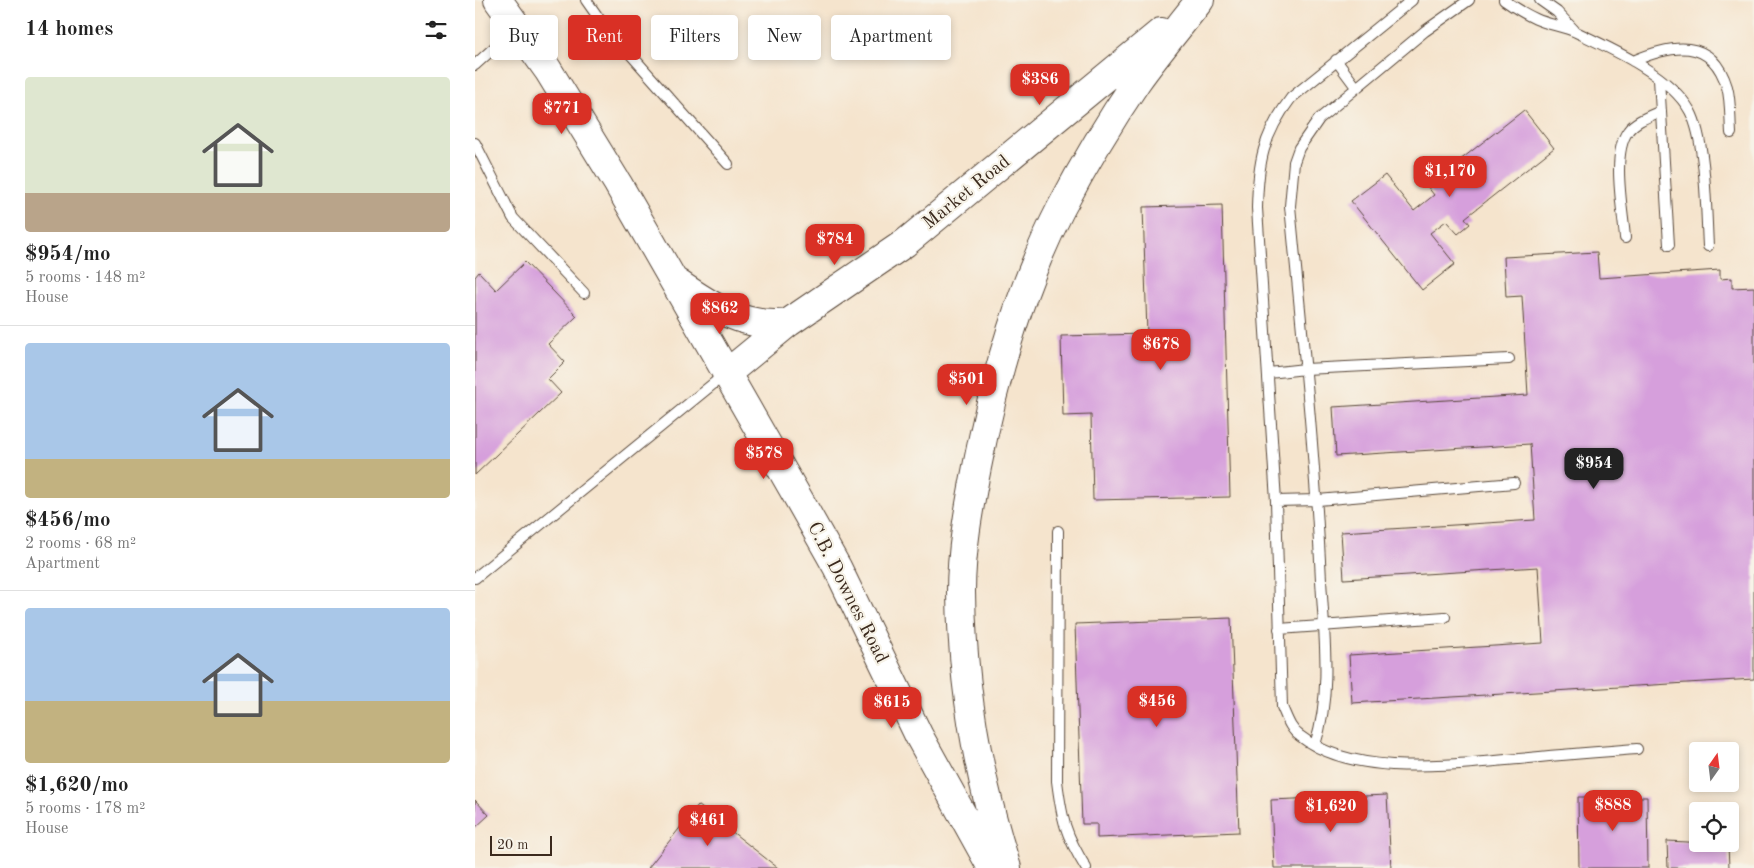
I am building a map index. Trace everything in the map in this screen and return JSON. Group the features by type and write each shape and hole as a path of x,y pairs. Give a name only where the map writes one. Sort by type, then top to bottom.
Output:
{"main road":[{"name":"C.B. Downes Road","path":"498,0 509,15"},
{"name":"Market Road","path":"726,374 788,324 905,243 1200,0"},
{"path":"1007,868 995,829 970,702 963,637 961,590 971,498 994,386 1022,299 1060,211 1107,127 1137,81 1200,0"},
{"name":"C.B. Downes Road","path":"539,60 618,184 837,567 919,736 992,868"},
{"path":"671,279 731,316 771,326 788,324"}],"lane":[{"path":"586,0 600,20 728,164"},
{"path":"1412,0 1291,98 1276,118 1262,151 1258,172 1257,208 1276,501 1282,708 1291,727 1300,736 1315,745 1335,755 1386,764 1454,764 1637,749"},
{"path":"1315,745 1322,724 1324,707 1324,626 1317,500 1290,206 1292,177 1299,148 1319,120 1425,31 1469,0"},
{"path":"1504,0 1536,19 1574,31 1633,61 1659,79 1681,98 1691,112 1702,152 1708,246"},
{"path":"1540,0 1557,12 1574,31"},
{"path":"1633,61 1661,50 1680,48 1696,50 1710,58 1719,70 1727,88 1731,133"},
{"path":"475,65 490,51"},
{"path":"1336,60 1356,87"},
{"path":"1659,79 1669,245"},
{"path":"1625,238 1619,158 1621,143 1629,130 1641,120 1661,111"},
{"path":"475,143 513,218 584,293"},
{"path":"1269,373 1305,369 1509,359"},
{"path":"475,578 726,374"},
{"path":"1276,501 1317,500 1514,484"},
{"path":"1058,531 1057,781 1062,818 1067,834 1086,868"},
{"path":"1279,629 1445,617"}],"building":[{"path":"1524,110 1554,148 1465,218 1470,224 1458,234 1446,221 1430,233 1455,264 1422,290 1351,201 1385,175 1414,211 1434,195 1427,186"},
{"path":"1222,205 1230,497 1093,500 1091,415 1063,416 1061,336 1147,334 1143,207"},
{"path":"1597,252 1599,278 1720,270 1720,279 1732,278 1732,288 1754,287 1754,679 1352,703 1349,655 1543,643 1538,567 1344,579 1341,532 1535,520 1530,444 1336,456 1333,407 1528,395 1522,296 1506,297 1504,257"},
{"path":"525,262 577,316 548,344 565,362 548,379 561,393 475,475 475,277 479,272 496,290"},
{"path":"1231,618 1239,832 1097,838 1097,824 1082,824 1075,624"},
{"path":"1387,795 1391,868 1274,868 1271,800"},
{"path":"1578,797 1647,797 1648,868 1579,868"},
{"path":"475,800 489,815 475,828"},
{"path":"698,805 778,868 648,868"},
{"path":"1667,841 1689,842 1689,852 1728,852 1729,868 1668,868"}]}
